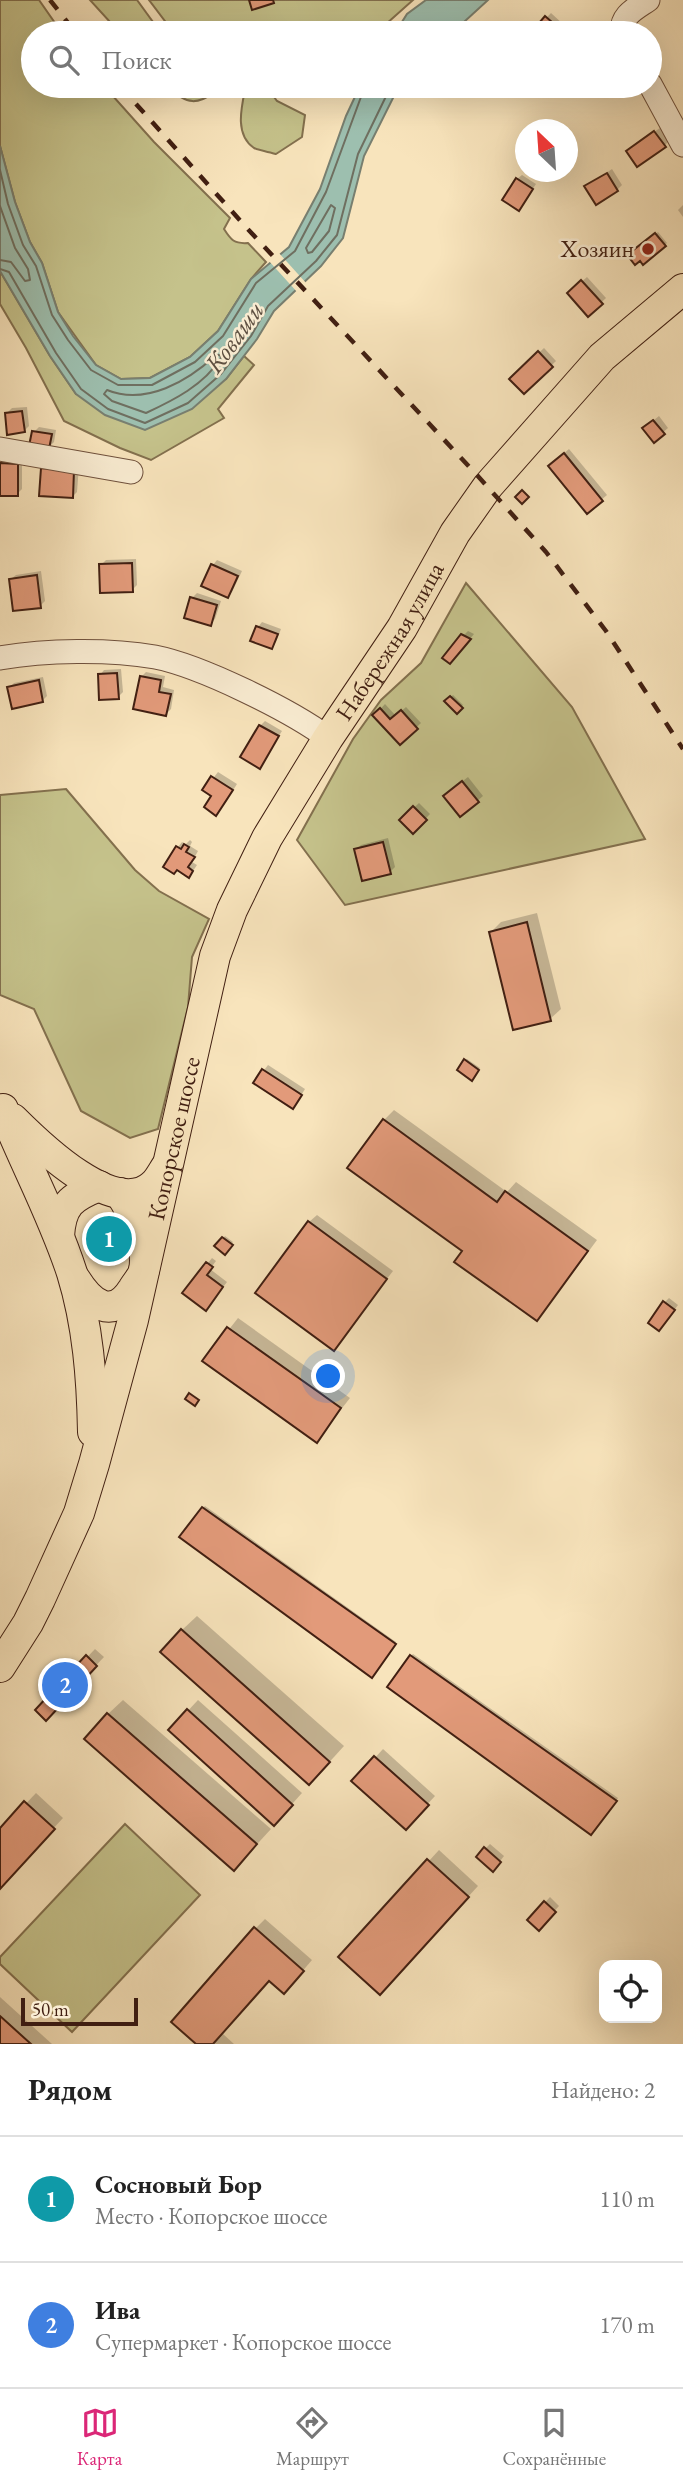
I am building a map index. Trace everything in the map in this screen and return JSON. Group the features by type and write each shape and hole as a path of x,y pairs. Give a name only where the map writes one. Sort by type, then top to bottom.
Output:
{"main road":[{"name":"Набережная улица","path":"328,738 402,628 455,533 488,486 602,357 683,289"},
{"name":"Копорское шоссе","path":"0,1667 40,1599 79,1513 94,1464 133,1321 215,956 227,922 267,838 328,738"},
{"path":"1,1107 44,1151 71,1172 109,1190 138,1224 144,1271 128,1297 117,1305 96,1304 86,1297 72,1275"},
{"path":"1,1107 59,1236 72,1275 89,1352 93,1391 94,1464"},
{"path":"59,1236 60,1219 66,1206 79,1194 109,1190 138,1192 152,1186 166,1167"}],"street":[{"path":"623,21 648,0"},
{"path":"658,98 683,145"},
{"path":"0,449 131,472"},
{"name":"Набережная улица","path":"0,658 80,653 156,657 240,689 328,738"}],"shaded area":[{"path":"0,0 39,0 54,21 21,21 21,98 115,98 154,142 230,218 224,229 231,239 248,243 266,262 251,279 218,331 190,357 150,378 121,379 96,365 58,312 42,263 30,242 15,202 0,146"},
{"path":"90,0 137,0 152,21 109,21"},
{"path":"149,0 413,0 389,21 165,21"},
{"path":"183,98 204,98 198,101"},
{"path":"244,98 275,98 305,115 302,137 276,154 254,148 244,136 241,113"},
{"path":"0,271 50,356 76,394 226,379 244,356 254,365 218,409 224,418 151,460 64,421 0,304"},
{"path":"466,583 572,707 645,839 345,905 297,840 353,739 381,700 421,663"},
{"path":"66,789 135,870 159,891 209,919 192,957 188,1007 158,1129 130,1138 81,1111 34,1009 0,995 0,795"},
{"path":"125,1824 200,1895 72,2032 0,1964 0,1957"}],"water":[{"path":"426,0 488,0 465,21 403,21 407,14"},
{"name":"Коваши","path":"354,98 393,98 364,156 343,238 321,266 274,311 257,339 226,379 192,409 145,430 105,415 76,394 50,356 0,271 0,146 15,202 30,242 42,263 58,312 73,336 96,365 121,379 150,378 190,357 218,331 251,279 289,247 320,189"}],"pier":[{"path":"278,252 307,284 298,293 268,260"}],"building":[{"path":"249,0 273,0 274,3 252,10"},
{"path":"654,131 666,147 637,167 626,151"},
{"path":"607,173 618,191 596,205 584,186"},
{"path":"515,180 515,182 522,182 533,189 519,211 502,200"},
{"name":"Хозяин","path":"655,233 666,246 643,265 640,261 635,265 624,251 629,247 632,251"},
{"path":"581,280 603,304 588,317 567,293"},
{"path":"538,351 553,367 524,394 509,379"},
{"path":"22,411 25,432 7,435 5,413"},
{"path":"653,420 665,434 654,443 642,428"},
{"path":"32,431 52,434 49,449 29,446"},
{"path":"564,453 603,501 587,514 548,466"},
{"path":"0,463 18,464 18,496 0,496"},
{"path":"41,468 74,470 73,498 39,496"},
{"path":"522,490 529,497 522,504 515,497"},
{"path":"132,563 133,592 100,593 99,564"},
{"path":"211,564 238,576 228,598 201,586"},
{"path":"37,575 41,608 13,611 9,579"},
{"path":"190,597 217,605 211,626 184,618"},
{"path":"256,626 278,634 272,649 250,641"},
{"path":"461,634 471,639 450,664 442,658"},
{"path":"117,673 119,699 99,700 98,674"},
{"path":"140,676 161,680 159,692 171,694 166,716 133,709"},
{"path":"39,680 43,702 12,709 7,687"},
{"path":"450,696 463,708 457,714 444,701"},
{"path":"380,708 390,719 401,710 418,729 400,745 372,715"},
{"path":"259,725 279,736 260,769 240,757"},
{"path":"211,776 233,790 216,816 204,807 211,796 202,790"},
{"path":"462,781 479,802 460,817 443,796"},
{"path":"413,806 427,820 413,834 399,820"},
{"path":"383,842 391,874 362,881 354,849"},
{"path":"184,844 189,847 186,852 195,857 188,867 193,871 189,878 177,870 174,874 163,867 176,846 181,849"},
{"path":"527,922 551,1021 513,1030 489,932"},
{"path":"464,1059 479,1070 472,1081 457,1070"},
{"path":"262,1069 302,1095 293,1109 253,1083"},
{"path":"383,1119 497,1202 505,1191 588,1251 537,1321 454,1262 462,1251 347,1168"},
{"path":"308,1221 387,1279 334,1351 255,1293"},
{"path":"222,1237 233,1245 225,1255 214,1246"},
{"path":"206,1262 213,1267 207,1275 223,1287 206,1311 182,1293"},
{"path":"663,1301 675,1310 659,1331 648,1323"},
{"path":"227,1327 341,1408 317,1443 202,1361"},
{"path":"189,1393 199,1400 195,1406 185,1399"},
{"path":"202,1507 396,1644 372,1678 179,1537"},
{"path":"181,1629 330,1762 309,1785 160,1652"},
{"path":"86,1655 97,1666 46,1721 35,1710"},
{"path":"410,1655 617,1801 591,1835 387,1687"},
{"path":"187,1709 293,1805 274,1826 168,1730"},
{"path":"107,1713 257,1844 234,1871 84,1739"},
{"path":"374,1756 429,1805 406,1830 351,1781"},
{"path":"24,1801 55,1829 0,1889 0,1828"},
{"path":"484,1847 501,1862 493,1872 476,1857"},
{"path":"427,1859 469,1897 380,1995 338,1957"},
{"path":"544,1901 556,1912 539,1931 527,1920"},
{"path":"254,1927 304,1971 284,1994 269,1981 213,2044 196,2044 171,2022"},
{"path":"0,2016 31,2044 0,2044"}],"railway":[{"path":"50,0 67,21"},
{"path":"131,98 546,552 606,631 683,749"}],"place":[{"name":"Хозяин","path":"648,249"},
{"name":"Сосновый Бор","path":"109,1239"},
{"name":"Ива","path":"65,1685"}]}
